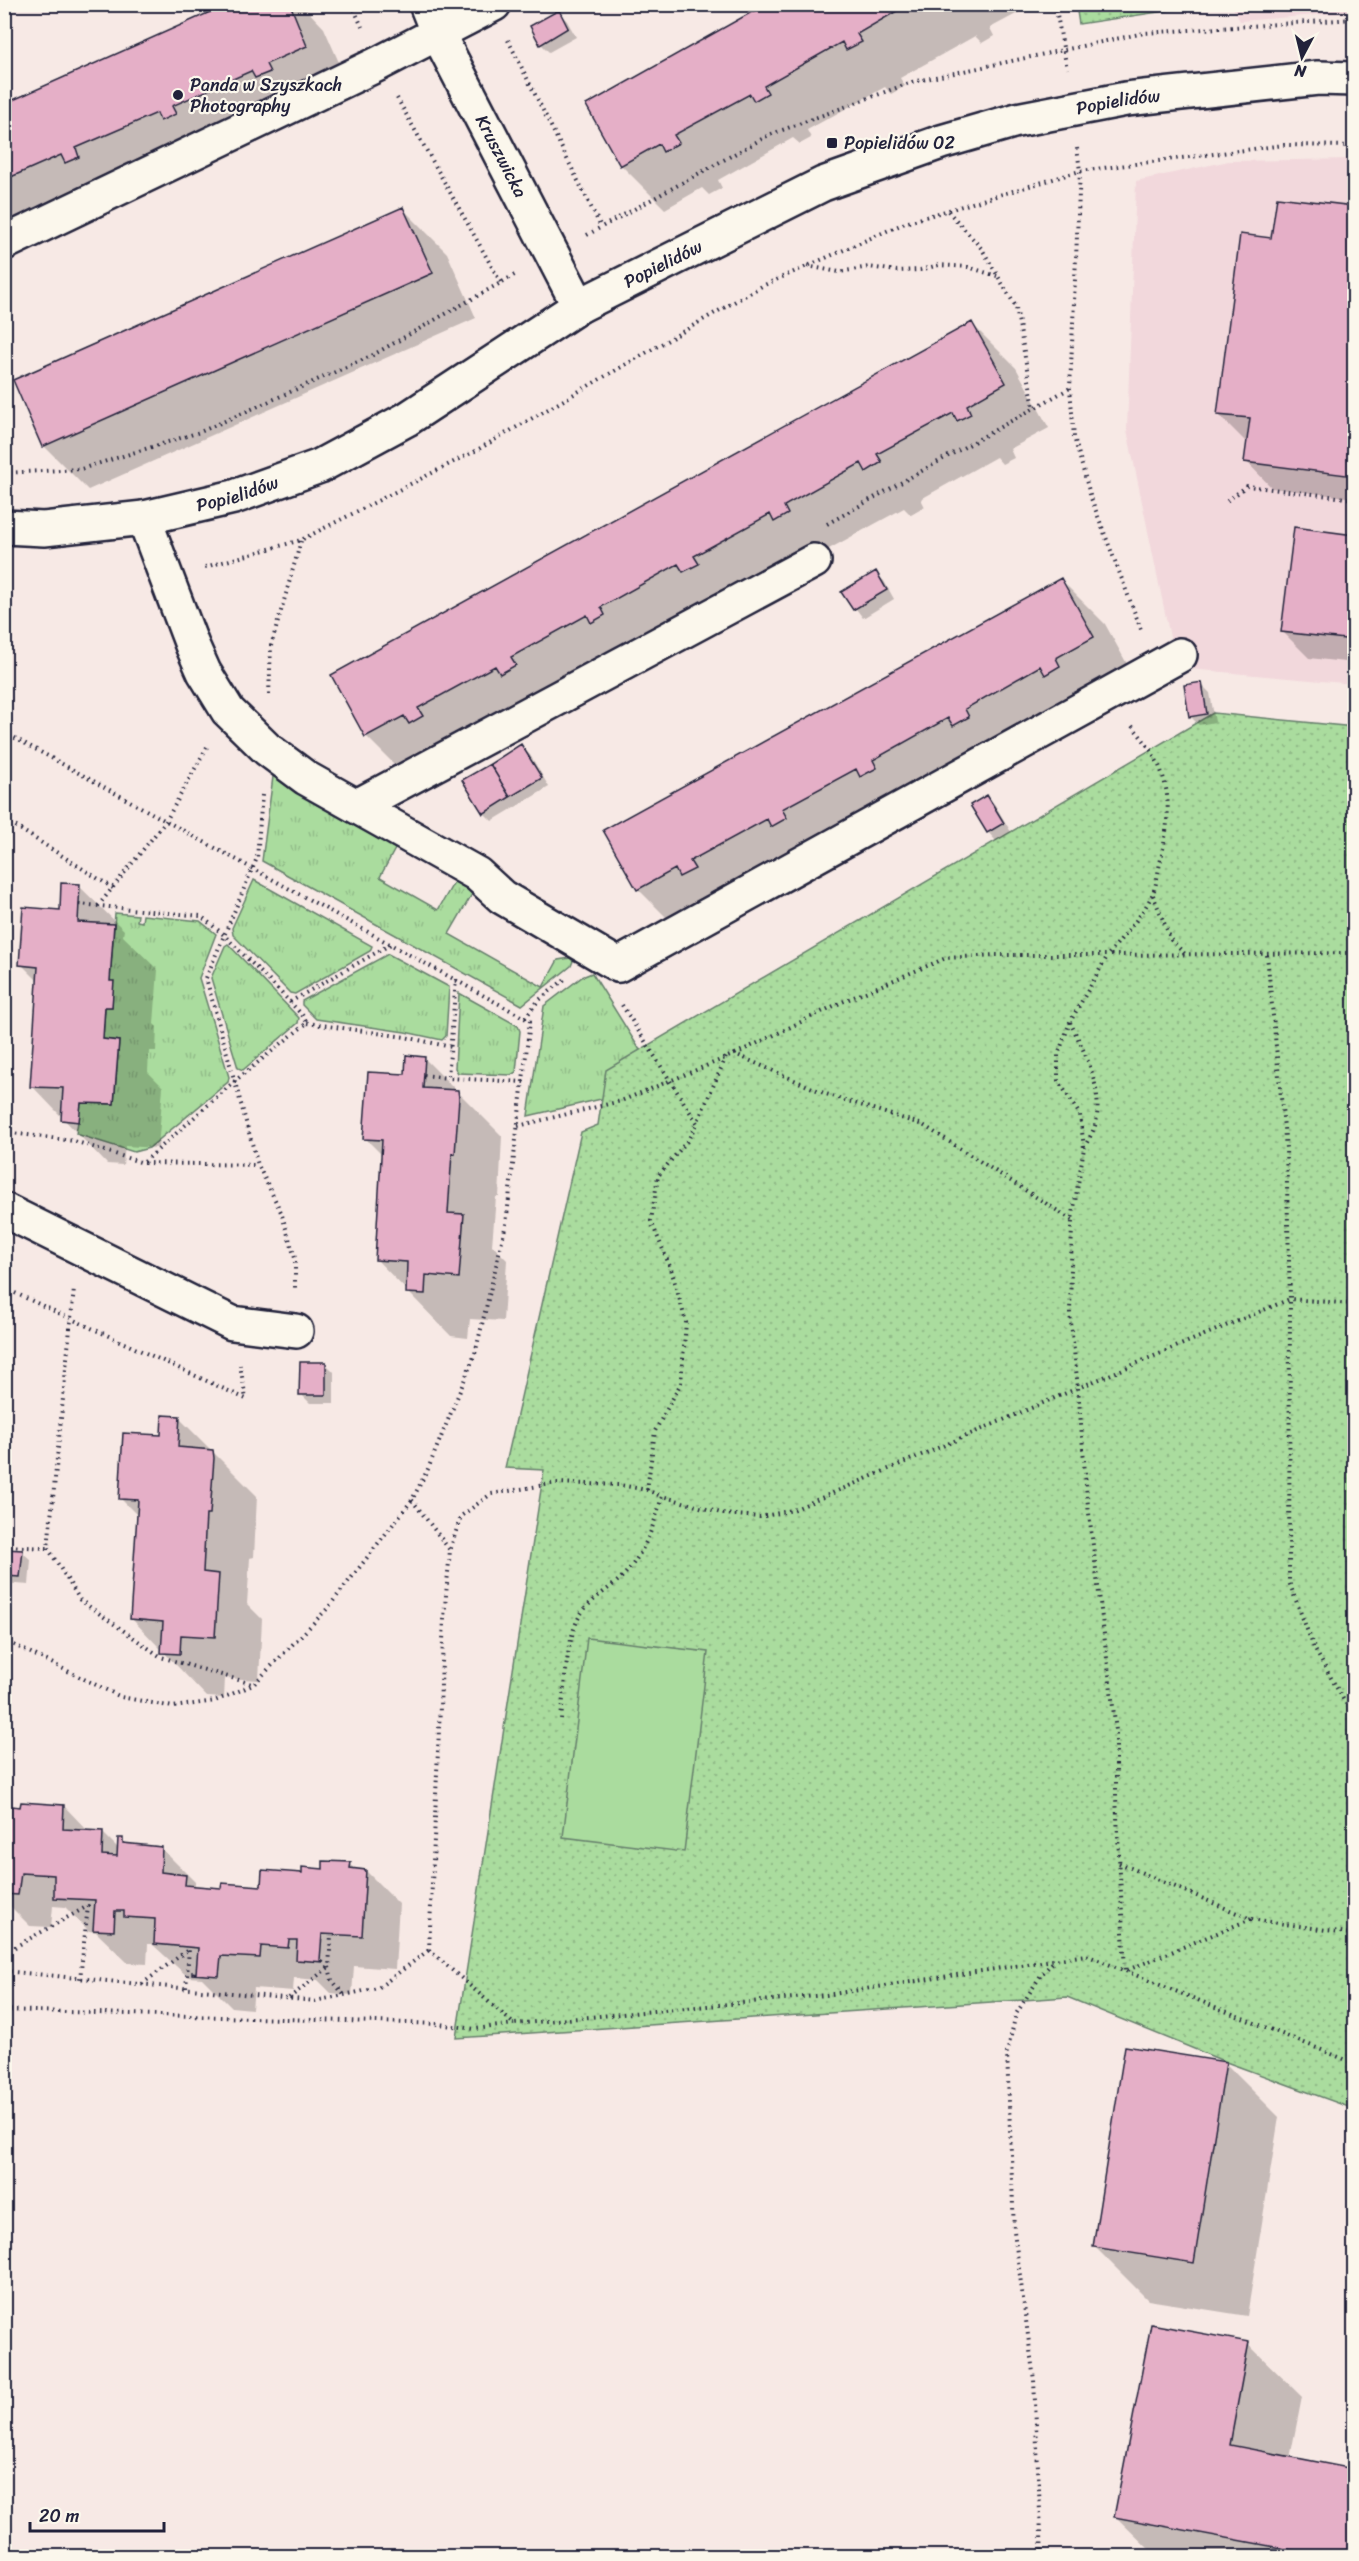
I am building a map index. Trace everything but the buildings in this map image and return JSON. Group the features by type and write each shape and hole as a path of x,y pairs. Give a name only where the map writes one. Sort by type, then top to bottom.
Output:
{"street":[{"name":"Kruszwicka","path":"426,4 438,34 579,306"},
{"path":"4,243 378,64 493,5"},
{"name":"Popielidów","path":"4,527 44,529 144,518 234,497 320,466 407,419 579,306 823,184 941,142 1017,120 1126,99 1318,78 1354,79"},
{"path":"144,518 192,645 218,695 228,711 267,749 306,778 477,874 502,897 618,965 1168,662"},
{"path":"357,806 814,561"},
{"path":"4,1210 232,1323 296,1331"}],"path":[{"path":"352,4 378,64 501,283"},
{"path":"1055,4 1064,51"},
{"path":"493,5 601,227"},
{"path":"167,578 301,540 477,450 762,285 905,223 1080,171 1284,145 1354,146"},
{"path":"1080,171 1070,388 1074,437 1090,498 1168,662"},
{"path":"948,211 982,249 1016,307 1034,409"},
{"path":"4,468 6,473 81,469 200,432 371,356 552,255"},
{"path":"807,266 839,272 869,267 897,271 920,270 939,265 968,267 998,276"},
{"path":"814,561 804,537 1070,388"},
{"path":"1227,501 1247,486 1354,499"},
{"path":"267,749 271,646 301,540"},
{"path":"1084,1148 1080,1115 1058,1080 1058,1054 1070,1022 1108,955 1153,894 1168,826 1168,801 1164,779 1156,756 1106,697"},
{"path":"4,732 530,1021 506,1224 475,1354 412,1500 327,1609 253,1685 215,1701 173,1707 122,1697 4,1640"},
{"path":"98,906 166,821 211,741"},
{"path":"4,823 15,826 113,888"},
{"path":"259,824 257,858 206,978 258,1166 281,1212 295,1258 296,1331"},
{"path":"1153,894 1171,940 1186,955"},
{"path":"79,904 201,916 224,935 290,1002 307,1023"},
{"path":"290,1002 391,944"},
{"path":"525,1018 538,1001 598,953"},
{"path":"518,1126 621,1101 670,1082 735,1054 842,1002 946,958 995,955 1354,953"},
{"path":"1267,955 1286,1148 1290,1299 1289,1582 1314,1648 1354,1718"},
{"path":"448,1077 456,979"},
{"path":"616,995 697,1123"},
{"path":"1070,1022 1088,1058 1096,1085 1096,1122 1084,1148 1072,1220 1070,1313 1088,1497 1116,1731 1119,1863 1125,1971"},
{"path":"143,1163 236,1080 307,1023 405,1037 451,1047"},
{"path":"735,1054 826,1094 923,1125 1072,1220"},
{"path":"647,1490 655,1431 681,1383 686,1322 671,1269 651,1221 658,1176 687,1140 697,1123 726,1057"},
{"path":"424,1075 524,1082"},
{"path":"4,1132 74,1141 143,1163 258,1166"},
{"path":"78,1246 48,1548 80,1600 161,1657 253,1685"},
{"path":"4,1288 246,1399 232,1323"},
{"path":"429,1950 444,1618 450,1550 461,1516 491,1494 556,1483 620,1485 647,1490 724,1514 760,1517 793,1510 1290,1299 1354,1304"},
{"path":"561,1719 573,1634 578,1619 586,1607 621,1578 638,1558 653,1528 662,1496"},
{"path":"412,1500 450,1550"},
{"path":"4,1546 48,1548"},
{"path":"1119,1863 1251,1919 1354,1934"},
{"path":"4,1953 88,1906 80,1978"},
{"path":"1125,1971 1251,1919"},
{"path":"332,1935 329,1967 332,1980 345,1995"},
{"path":"142,1985 189,1949 186,1989"},
{"path":"4,1971 315,2001 378,1988 429,1950"},
{"path":"429,1950 514,2024"},
{"path":"4,2010 439,2024 476,2029 826,1995 1086,1955 1354,2063"},
{"path":"1042,2556 1034,2380 1014,2231 1007,2053 1016,2014 1041,1975 1054,1960"},
{"path":"288,1999 329,1967"}],"shaded area":[{"path":"1232,5 1354,5 1354,12 1240,21"},
{"path":"1354,159 1354,684 1190,669 1171,642 1127,430 1136,181 1229,161"}],"green space":[{"path":"1076,4 1212,4 1079,24 1076,5"},
{"path":"1213,713 1354,727 1354,2109 1226,2062 1067,1997 456,2038 544,1470 505,1468 581,1132 598,1125 606,1070"},
{"path":"274,769 393,840 395,849 380,877 438,910 454,882 462,880 470,884 472,894 449,934 543,987 558,960 570,958 573,961 571,966 522,1005 262,861"},
{"path":"254,880 372,946 370,951 295,994 290,993 233,935 232,928"},
{"path":"115,913 138,915 137,921 142,922 143,915 200,921 216,934 199,978 229,1077 228,1082 149,1148 134,1152 76,1134 81,1103 114,1104 119,1041 103,1039 105,1007 112,1007 110,981"},
{"path":"228,944 299,1018 298,1023 243,1070 238,1068 211,978"},
{"path":"388,954 449,987 446,1036 442,1040 405,1032 316,1019 302,1005 302,1001"},
{"path":"592,973 658,1079 614,1096 528,1116 544,1006 582,977"},
{"path":"459,993 518,1026 520,1031 516,1072 511,1075 458,1073 455,1068"},
{"path":"587,1638 708,1652 684,1852 563,1837"}],"place":[{"name":"Panda w Szyszkach Photography","path":"178,95"},
{"name":"Popielidów 02","path":"832,143"}]}
